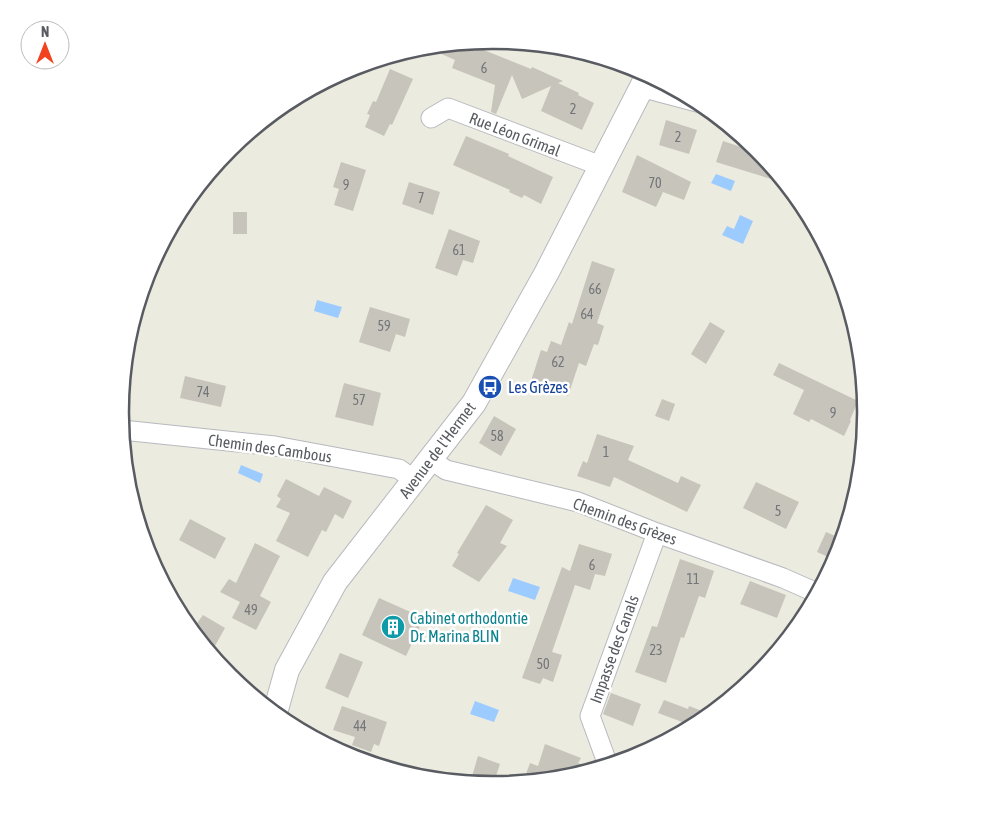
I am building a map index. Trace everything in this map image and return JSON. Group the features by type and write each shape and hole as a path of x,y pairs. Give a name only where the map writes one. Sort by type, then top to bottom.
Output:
{"street":[{"name":"Avenue de l'Hermet","path":"277,705 287,670 335,582 474,403 548,272 644,82"},
{"path":"647,83 652,90 672,95"},
{"name":"Rue Léon Grimal","path":"431,118 448,108 601,166"},
{"name":"Chemin des Cambous","path":"130,431 275,446 399,469 414,480"},
{"name":"Chemin des Grèzes","path":"430,459 446,470 578,502 783,578 810,590"},
{"name":"Impasse des Canals","path":"606,758 590,716 657,532"}],"water":[{"path":"716,174 735,181 731,191 711,183"},
{"path":"740,215 753,221 743,244 722,235 727,226 734,229"},
{"path":"317,300 342,307 338,318 314,311"},
{"path":"241,465 263,474 260,483 238,473"},
{"path":"513,578 540,587 535,600 508,591"},
{"path":"475,701 499,710 494,722 470,714"}],"building":[{"path":"482,49 531,69 532,67 563,81 558,83 594,103 582,130 541,111 551,86 522,99 512,75 496,114 491,112 495,85 452,68 455,60 440,53"},
{"path":"390,69 413,79 392,125 390,124 384,136 365,127 370,115 367,114 373,101 376,102"},
{"path":"666,120 697,130 689,154 659,145"},
{"path":"466,136 509,154 508,156 553,177 541,204 524,195 522,198 509,192 510,190 453,165"},
{"path":"723,141 742,147 771,179 716,162"},
{"path":"637,155 691,182 684,200 663,192 656,207 622,192"},
{"path":"341,162 366,170 353,211 334,205 339,189 333,187"},
{"path":"409,182 440,192 433,215 402,204"},
{"path":"233,212 247,212 247,234 233,234"},
{"path":"449,229 480,241 473,263 463,260 457,276 435,268"},
{"path":"592,261 615,269 597,323 604,326 598,345 594,344 586,366 579,363 568,396 530,384 541,350 547,352 551,341 561,345 569,322 572,324"},
{"path":"370,307 410,319 405,337 396,334 390,352 359,342"},
{"path":"710,322 725,331 706,364 691,354"},
{"path":"779,363 856,400 851,421 844,436 811,419 809,422 793,414 804,390 773,375"},
{"path":"185,376 226,386 221,407 180,398"},
{"path":"344,383 381,393 373,426 335,417"},
{"path":"662,399 675,404 669,421 655,416"},
{"path":"494,416 516,429 501,456 479,443"},
{"path":"597,434 634,446 628,460 678,483 681,476 701,485 687,512 614,477 610,487 577,476 583,461 587,463"},
{"path":"286,479 319,496 324,487 352,501 343,519 335,514 326,532 322,530 308,557 276,541 290,513 276,507 281,499 277,496"},
{"path":"756,482 799,502 786,529 743,508"},
{"path":"486,505 513,520 500,543 507,546 479,582 452,566 459,554 457,553"},
{"path":"190,519 226,538 215,559 179,540"},
{"path":"826,532 835,536 827,556 817,552"},
{"path":"255,543 280,556 260,596 271,602 256,630 232,618 240,602 220,592 229,579 236,583"},
{"path":"579,544 612,554 605,576 595,574 590,590 575,585 552,652 562,655 553,682 543,678 540,684 522,678 562,567 570,571"},
{"path":"680,559 714,571 705,598 699,596 684,638 681,637 666,683 635,672 652,626 657,627"},
{"path":"750,581 786,595 777,618 740,604"},
{"name":"Cabinet orthodontie Dr. Marina BLIN","path":"379,598 424,618 406,656 362,635"},
{"path":"203,615 225,628 215,646 204,634 197,623"},
{"path":"340,653 363,662 348,698 325,688"},
{"path":"611,693 641,704 633,726 603,714"},
{"path":"664,700 688,709 689,706 701,711 684,722 658,713"},
{"path":"342,706 387,722 379,746 374,744 371,752 352,745 355,737 333,730"},
{"path":"545,744 581,758 578,763 583,765 526,774 530,763 538,766"},
{"path":"478,756 500,764 496,776 472,775"}],"place":[{"name":"Les Grèzes","path":"490,387"},
{"name":"Cabinet orthodontie Dr. Marina BLIN","path":"393,627"}]}
